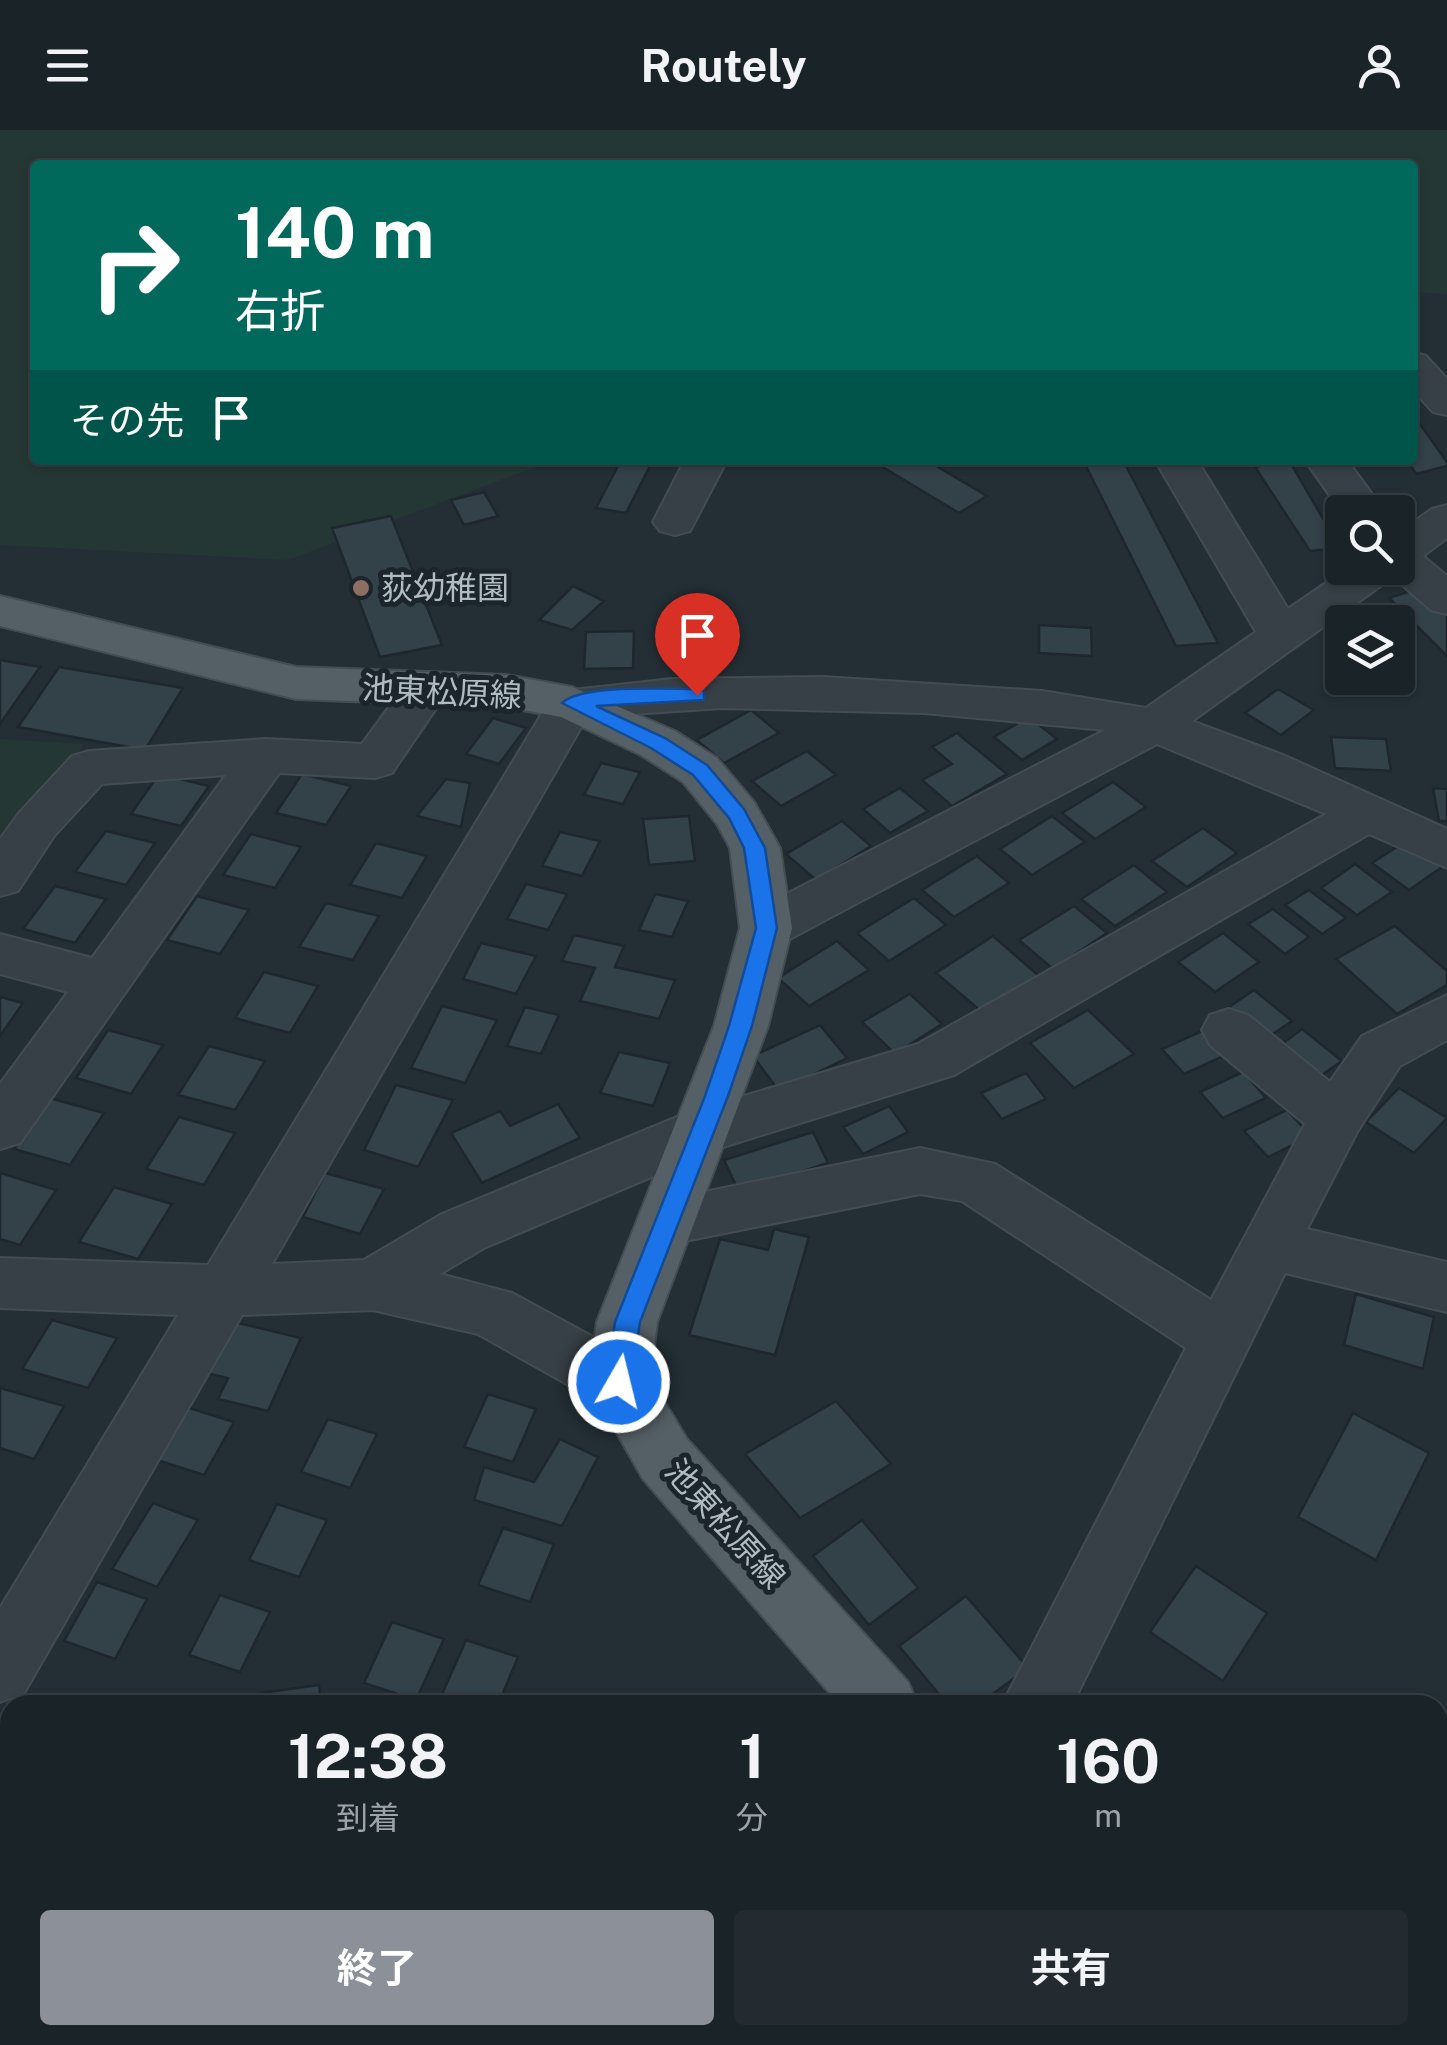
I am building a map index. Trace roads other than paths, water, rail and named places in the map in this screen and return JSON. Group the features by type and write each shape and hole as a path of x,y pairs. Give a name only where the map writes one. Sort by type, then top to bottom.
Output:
{"main road":[{"name":"池東松原線","path":"0,611 296,683 506,691 572,703 658,743 700,770 737,814 755,848 766,928 740,1026 704,1130 628,1322 619,1382 665,1459 875,1695"}],"street":[{"path":"1418,371 1447,403"},
{"path":"675,522 704,465"},
{"path":"1179,465 1281,636"},
{"path":"1330,465 1352,495"},
{"path":"1415,543 1447,518"},
{"path":"1415,571 1447,600"},
{"path":"766,928 1153,726 1354,585"},
{"path":"0,878 36,824 88,768 266,756 375,761 426,688"},
{"path":"0,1670 572,703 625,696 765,694 931,698 1078,709 1153,726 1290,778 1447,850"},
{"path":"0,1127 266,756"},
{"path":"373,1286 463,1230 704,1130 934,1060 1366,812"},
{"path":"0,954 103,982"},
{"path":"1041,1695 1336,1118 1381,1051 1447,1016"},
{"path":"1229,1030 1336,1118"},
{"path":"670,1220 920,1172 974,1180 1222,1339"},
{"path":"1270,1245 1447,1287"},
{"path":"0,1283 222,1292 373,1286 491,1311 619,1382"}],"place":[{"name":"荻幼稚園","path":"361,588"}]}
